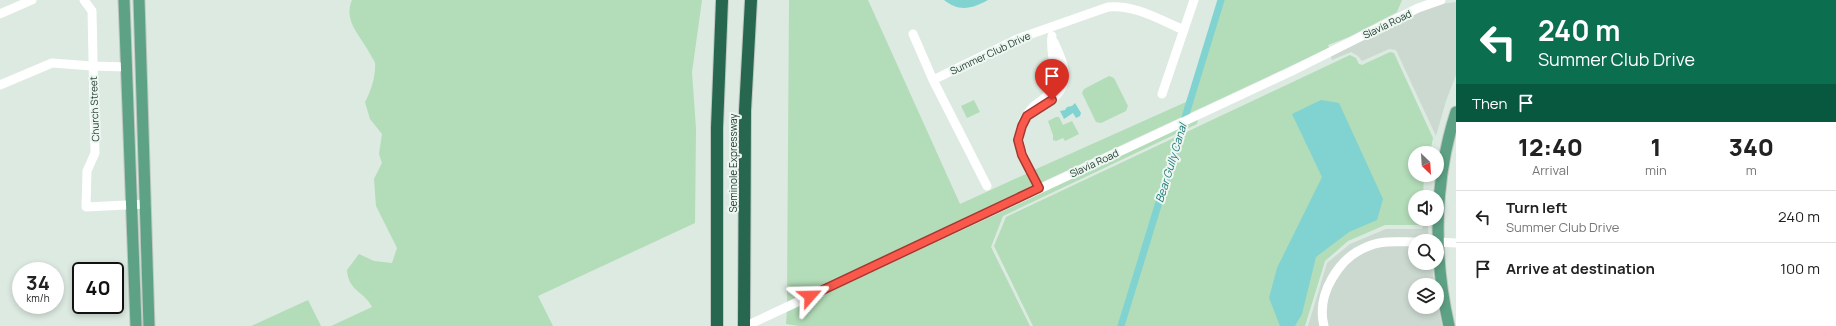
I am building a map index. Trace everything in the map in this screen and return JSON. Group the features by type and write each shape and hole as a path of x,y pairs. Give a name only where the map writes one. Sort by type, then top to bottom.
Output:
{"highway":[{"name":"Seminole Expressway","path":"717,324 717,128 722,0"},
{"name":"Seminole Expressway","path":"745,326 745,111 750,0"}],"main road":[{"path":"124,0 136,326"},
{"path":"140,0 149,326"},
{"path":"1438,234 1443,162 1456,112"},
{"path":"1440,270 1449,326"}],"street":[{"path":"0,14 32,0"},
{"name":"Church Street","path":"84,0 92,11 95,153 87,171 86,207 146,204"},
{"path":"1162,94 1194,0"},
{"name":"Slavia Road","path":"745,326 1194,117 1418,8 1441,0"},
{"name":"Summer Club Drive","path":"933,80 1017,39 1050,32 1108,7 1118,5 1136,10 1184,30"},
{"path":"1039,188 1022,155 1018,140 1027,116 1033,108 1051,92 1054,82 1055,70 1050,44 1050,32"},
{"path":"912,34 933,80 988,186"},
{"path":"0,85 52,63 127,67"},
{"path":"1324,326 1321,316 1324,294 1344,263 1354,254 1368,246 1381,242 1408,242"},
{"path":"1444,242 1456,243"}],"shaded area":[{"path":"1456,2 1456,75 1446,101 1436,136 1396,50 1389,49 1362,61 1358,56 1351,52 1332,60 1331,56 1420,12 1441,4"},
{"path":"1423,226 1428,226 1429,234 1408,234 1408,238 1380,239 1366,242 1351,251 1330,276 1321,292 1318,315 1320,326 1308,326 1327,263 1350,244 1386,229 1422,229"},
{"path":"1382,246 1408,246 1408,270 1433,270 1433,278 1408,278 1408,314 1440,314 1442,326 1327,326 1325,316 1327,296 1346,266 1356,257 1369,250"}],"green space":[{"path":"352,0 702,0 692,72 696,129 695,223 538,296 553,326 331,326 372,307 350,283 348,277 347,270 359,254 374,261 392,263 397,248 376,206 374,179 382,163 379,154 382,134 370,119 365,102 373,83 375,63 351,21 350,8"},
{"path":"789,0 868,0 960,204 1028,173 1034,186 787,302"},
{"path":"1224,0 1402,0 1397,12 1349,37 1328,45 1329,48 1040,183 1034,170 1186,102"},
{"path":"1390,52 1394,53 1433,138 1431,146 1408,146 1408,182 1424,182 1423,190 1408,190 1408,225 1385,225 1348,241 1325,261 1305,326 1033,326 994,246 1006,217 1350,55 1356,58 1359,64 1362,65"},
{"path":"1109,76 1114,78 1128,106 1126,111 1101,123 1096,122 1082,93 1084,89"},
{"path":"974,100 980,112 967,118 961,106"},
{"path":"1059,117 1063,125 1072,121 1079,134 1065,141 1063,138 1056,141 1053,140 1053,135 1048,121"},
{"path":"1198,119 1197,124 1003,216 991,247 1030,326 799,326 786,324 787,311"},
{"path":"308,300 321,326 251,326"}],"water":[{"path":"944,0 988,0 971,7 960,8"},
{"path":"1321,100 1339,103 1383,199 1377,220 1349,232 1316,257 1302,314 1295,326 1280,326 1269,298 1277,268 1322,177 1292,114"},
{"path":"1075,103 1081,113 1080,116 1076,118 1073,113 1064,119 1060,111 1065,110 1067,107 1072,106"}],"waterway":[{"name":"Bear Gully Canal","path":"1121,326 1221,0"}],"route":[{"path":"810,296 1039,188 1022,155 1018,140 1027,116 1052,100"}]}
